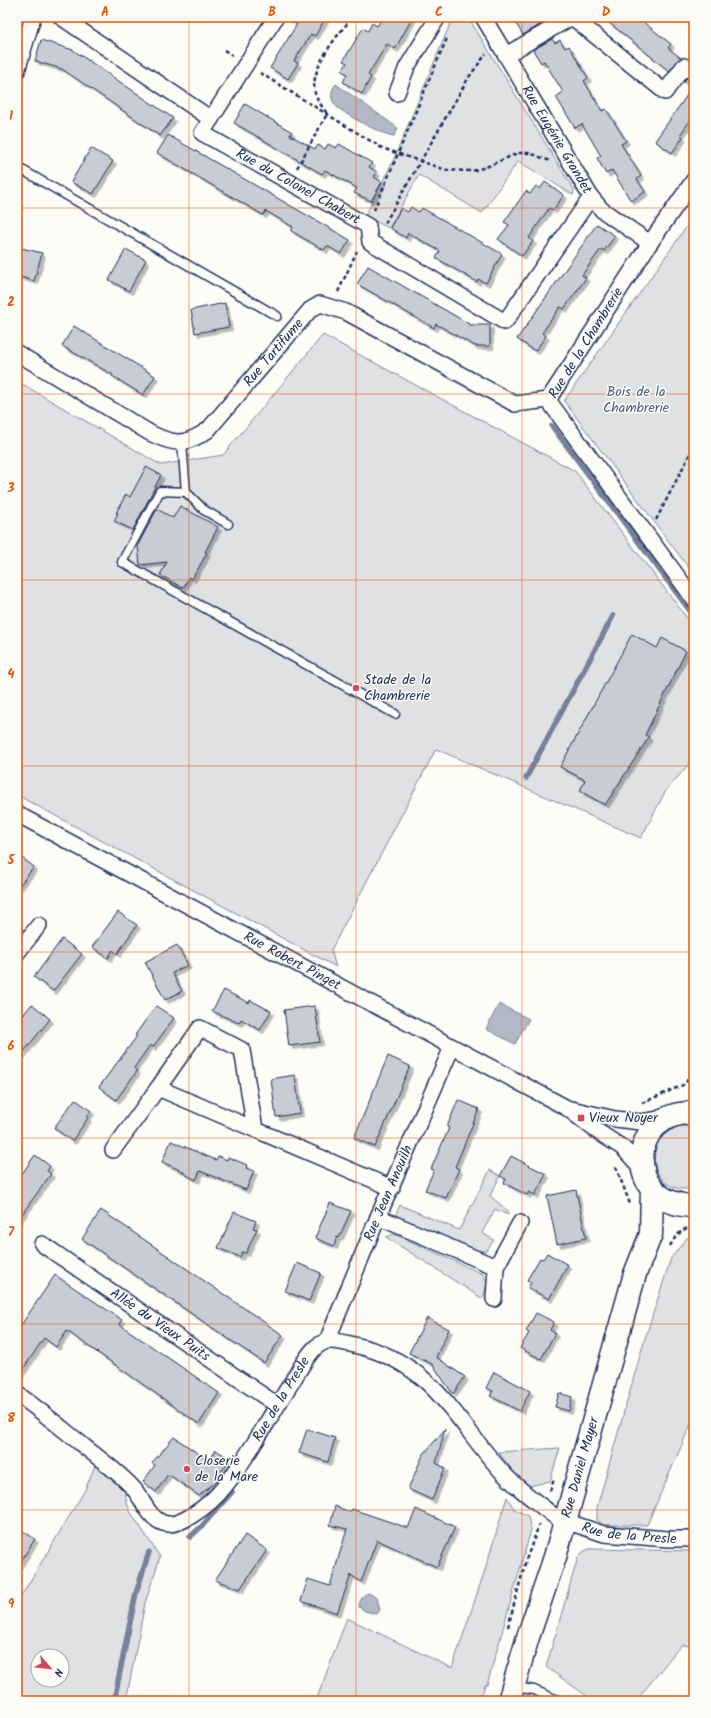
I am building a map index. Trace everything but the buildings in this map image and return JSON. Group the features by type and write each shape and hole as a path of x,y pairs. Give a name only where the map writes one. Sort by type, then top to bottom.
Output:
{"main road":[{"name":"Rue Daniel Mayer","path":"652,1234 643,1150 646,1140 658,1123 685,1112"},
{"path":"647,1179 666,1201 687,1205"},
{"name":"Rue Daniel Mayer","path":"512,1694 528,1637 554,1522 596,1413 635,1274 652,1234 687,1205"}],"street":[{"path":"17,71 33,17"},
{"path":"60,17 211,119 276,17"},
{"path":"397,93 407,67 438,17"},
{"name":"Rue Eugénie Grandet","path":"483,17 591,197 602,210 650,243"},
{"path":"503,50 572,17 664,92 684,66 694,73"},
{"name":"Rue du Colonel Chabert","path":"211,119 202,133 289,182 368,231 370,242 505,322 591,197"},
{"name":"Rue de la Chambrerie","path":"694,180 650,243 548,400 694,599"},
{"name":"Rue Tartifume","path":"182,443 196,438 208,430 310,310 320,304 346,312 515,404 548,400"},
{"path":"17,353 150,433 166,441 182,443"},
{"name":"Rue Robert Pinget","path":"17,814 567,1108 597,1132 623,1148 647,1179"},
{"path":"17,953 39,925"},
{"path":"113,1150 200,1028 242,1050 255,1129"},
{"name":"Rue Jean Anouilh","path":"327,1341 378,1217 392,1188 452,1047"},
{"path":"158,1088 392,1188"},
{"name":"Rue Robert Pinget","path":"567,1108 615,1119 641,1122 685,1112"},
{"path":"378,1217 496,1267"},
{"path":"494,1299 496,1267 520,1223"},
{"name":"Allée du Vieux Puits","path":"42,1244 277,1405"},
{"name":"Rue de la Presle","path":"17,1394 123,1477 156,1519 168,1524 183,1521 211,1501 224,1487 242,1462 310,1354 327,1341 341,1342 375,1350 389,1356 417,1373 431,1384 444,1398 502,1472 554,1522 604,1534 668,1540 694,1539"}],"lane":[{"path":"17,168 277,316"},
{"path":"182,443 186,492 204,510 228,524"},
{"path":"186,492 160,491 122,562 395,714"},
{"path":"512,1694 534,1690 560,1701"}],"path":[{"path":"327,114 315,93 316,76 319,64 337,35 353,17"},
{"path":"332,307 358,249 368,231 398,153 449,31"},
{"path":"224,50 382,148 420,162 446,170 472,171 486,167 513,155 530,153 554,163 570,163"},
{"path":"368,231 383,227 469,77 487,53 503,50"},
{"path":"289,182 327,114"},
{"path":"648,536 694,446"},
{"path":"639,1104 686,1083 693,1073 694,1066"},
{"path":"614,1164 618,1171 630,1207"},
{"path":"672,1242 682,1232 688,1228 694,1227"},
{"path":"507,1632 526,1560 554,1522"},
{"path":"486,1701 489,1693"}],"green space":[{"path":"453,17 468,17 574,190 573,195 518,161 482,213 419,175 389,228 365,216 393,161"},
{"name":"Bois de la Chambrerie","path":"694,216 694,575 564,401"},
{"name":"Stade de la Chambrerie","path":"323,335 575,471 694,627 694,758 665,792 641,838 436,749 331,950 336,967 17,795 17,381 161,465 223,455"},
{"path":"679,1126 694,1127 694,1188 680,1189 668,1184 660,1176 655,1166 654,1154 658,1143 666,1133"},
{"path":"490,1170 500,1176 490,1196 508,1211 508,1215 495,1209 482,1233 494,1240 486,1251 477,1251 400,1218 396,1214 400,1205 459,1230"},
{"path":"394,1234 483,1274 487,1284 483,1299 386,1237"},
{"path":"694,1235 694,1417 647,1525 603,1525 597,1520 597,1507 643,1345 671,1258 687,1238"},
{"path":"560,1448 550,1481 526,1487 498,1452"},
{"path":"98,1458 125,1486 126,1500 130,1511 160,1557 145,1603 126,1701 17,1701 17,1603 85,1490"},
{"path":"507,1497 514,1509 528,1516 531,1530 487,1685 485,1685 480,1701 316,1701 347,1618 452,1668 484,1573"},
{"path":"589,1549 694,1551 694,1646 681,1645 636,1701 594,1701 546,1667 578,1557"}],"shaded area":[{"path":"336,84 398,128 394,136 388,135 364,124 337,107 332,99 332,92"},
{"path":"499,1004 529,1019 515,1044 486,1029"},
{"path":"369,1593 377,1598 380,1610 377,1614 365,1611 359,1607 362,1598"}],"waterway":[{"path":"552,426 694,616"},
{"path":"526,778 613,616"},
{"path":"190,1537 202,1526 232,1492"},
{"path":"114,1701 136,1593 149,1552"}],"place":[{"name":"Stade de la Chambrerie","path":"356,688"},
{"name":"Vieux Noyer","path":"581,1118"},
{"name":"Closerie de la Mare","path":"187,1469"}]}
